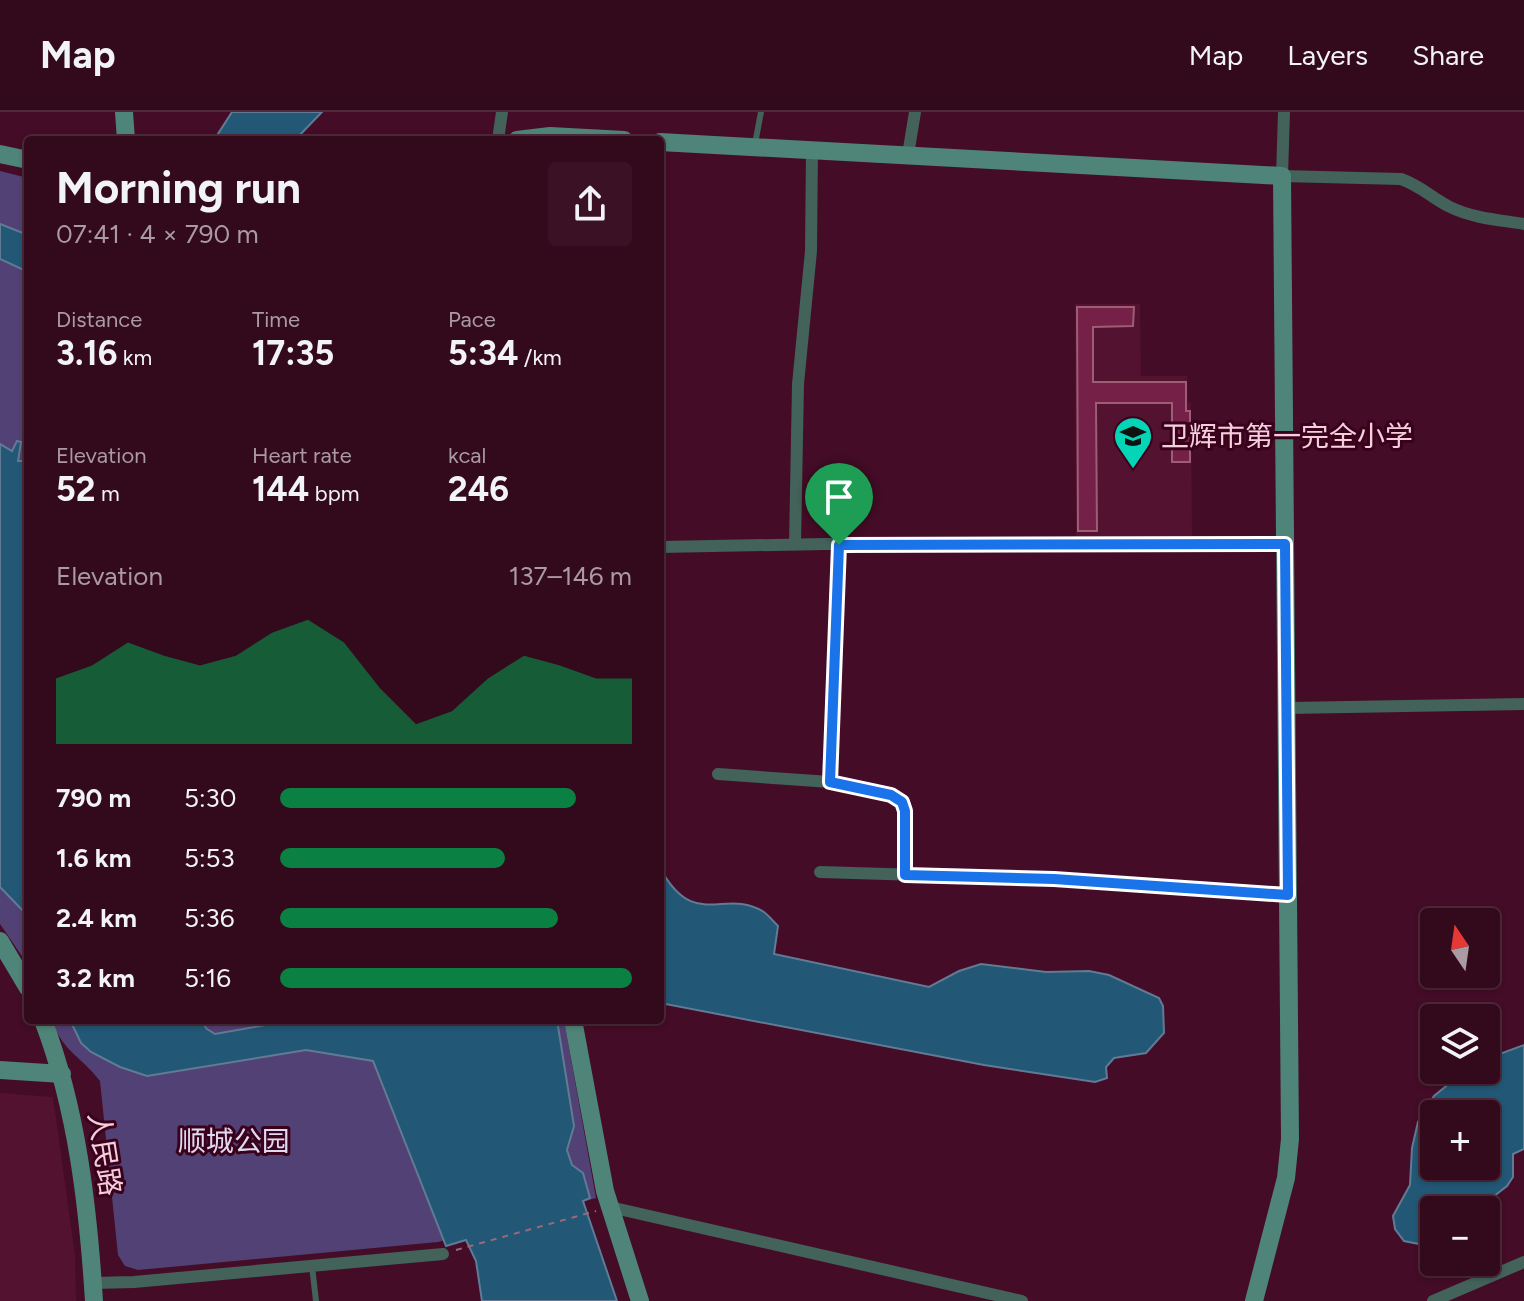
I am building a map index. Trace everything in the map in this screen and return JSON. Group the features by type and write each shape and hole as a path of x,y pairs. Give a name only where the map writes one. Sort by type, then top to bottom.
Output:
{"street":[{"path":"124,112 126,136"},
{"path":"499,136 502,112"},
{"path":"908,155 915,112"},
{"path":"1254,1301 1286,1178 1290,1139 1284,112"},
{"path":"664,142 1282,176 1401,179 1418,185 1446,206 1461,212 1524,224"},
{"path":"795,545 798,384 811,251 812,150"},
{"path":"0,154 24,159"},
{"path":"664,547 1285,544"},
{"path":"830,782 839,545"},
{"path":"1288,708 1524,704"},
{"path":"718,774 830,782 891,795 902,802 905,811 905,875"},
{"path":"820,872 1054,879 1288,895"},
{"path":"0,941 24,981"},
{"name":"人民路","path":"44,1024 62,1074 76,1139 93,1292"},
{"path":"574,1024 600,1166 640,1301"},
{"path":"0,1070 62,1074"},
{"path":"610,1207 1022,1301"},
{"path":"93,1292 134,1282 443,1254"},
{"path":"1433,1301 1524,1262"}],"lane":[{"path":"755,147 761,112"},
{"path":"312,1266 316,1301"}],"path":[{"path":"443,1254 610,1207"}],"shaded area":[{"name":"卫辉市第一完全小学","path":"1075,304 1140,304 1141,376 1187,376 1188,402 1191,403 1192,536 1076,537"},
{"path":"0,1093 53,1097 75,1255 76,1301 0,1301"}],"green space":[{"path":"0,171 24,177 24,959 0,924"},
{"name":"顺城公园","path":"53,1024 565,1024 596,1198 438,1242 138,1270 125,1266 118,1255 100,1081"}],"water":[{"path":"232,112 322,112 299,136 217,136"},
{"path":"0,224 24,233 24,270 0,259"},
{"path":"17,441 21,442 18,461 24,461 24,912 0,887 0,444 12,451"},
{"path":"664,874 685,898 698,903 736,904 764,912 778,926 774,954 929,987 959,971 981,964 1046,972 1089,971 1109,975 1159,998 1163,1006 1164,1033 1146,1053 1114,1058 1106,1067 1107,1078 1095,1082 984,1065 664,1004"},
{"path":"72,1024 203,1024 215,1034 271,1024 558,1024 574,1126 567,1150 572,1165 583,1173 590,1198 583,1201 617,1301 482,1301 476,1261 466,1240 446,1246 373,1061 306,1050 147,1076 120,1067 91,1052 81,1043"},
{"path":"1524,1045 1524,1149 1513,1154 1513,1177 1494,1196 1420,1196 1420,1244 1404,1241 1395,1229 1393,1216 1410,1185 1412,1148 1420,1119 1420,1180 1500,1180 1500,1100 1432,1100 1449,1084 1500,1084 1500,1054"}],"building":[{"path":"1077,307 1134,307 1133,326 1093,327 1093,382 1186,382 1186,411 1190,411 1190,462 1172,462 1172,403 1096,403 1097,531 1078,531"}],"place":[{"name":"卫辉市第一完全小学","path":"1133,470"}],"route":[{"path":"1285,544 1288,895 1054,879 905,875 905,811 902,802 891,795 830,782 839,545 1285,544"}]}
